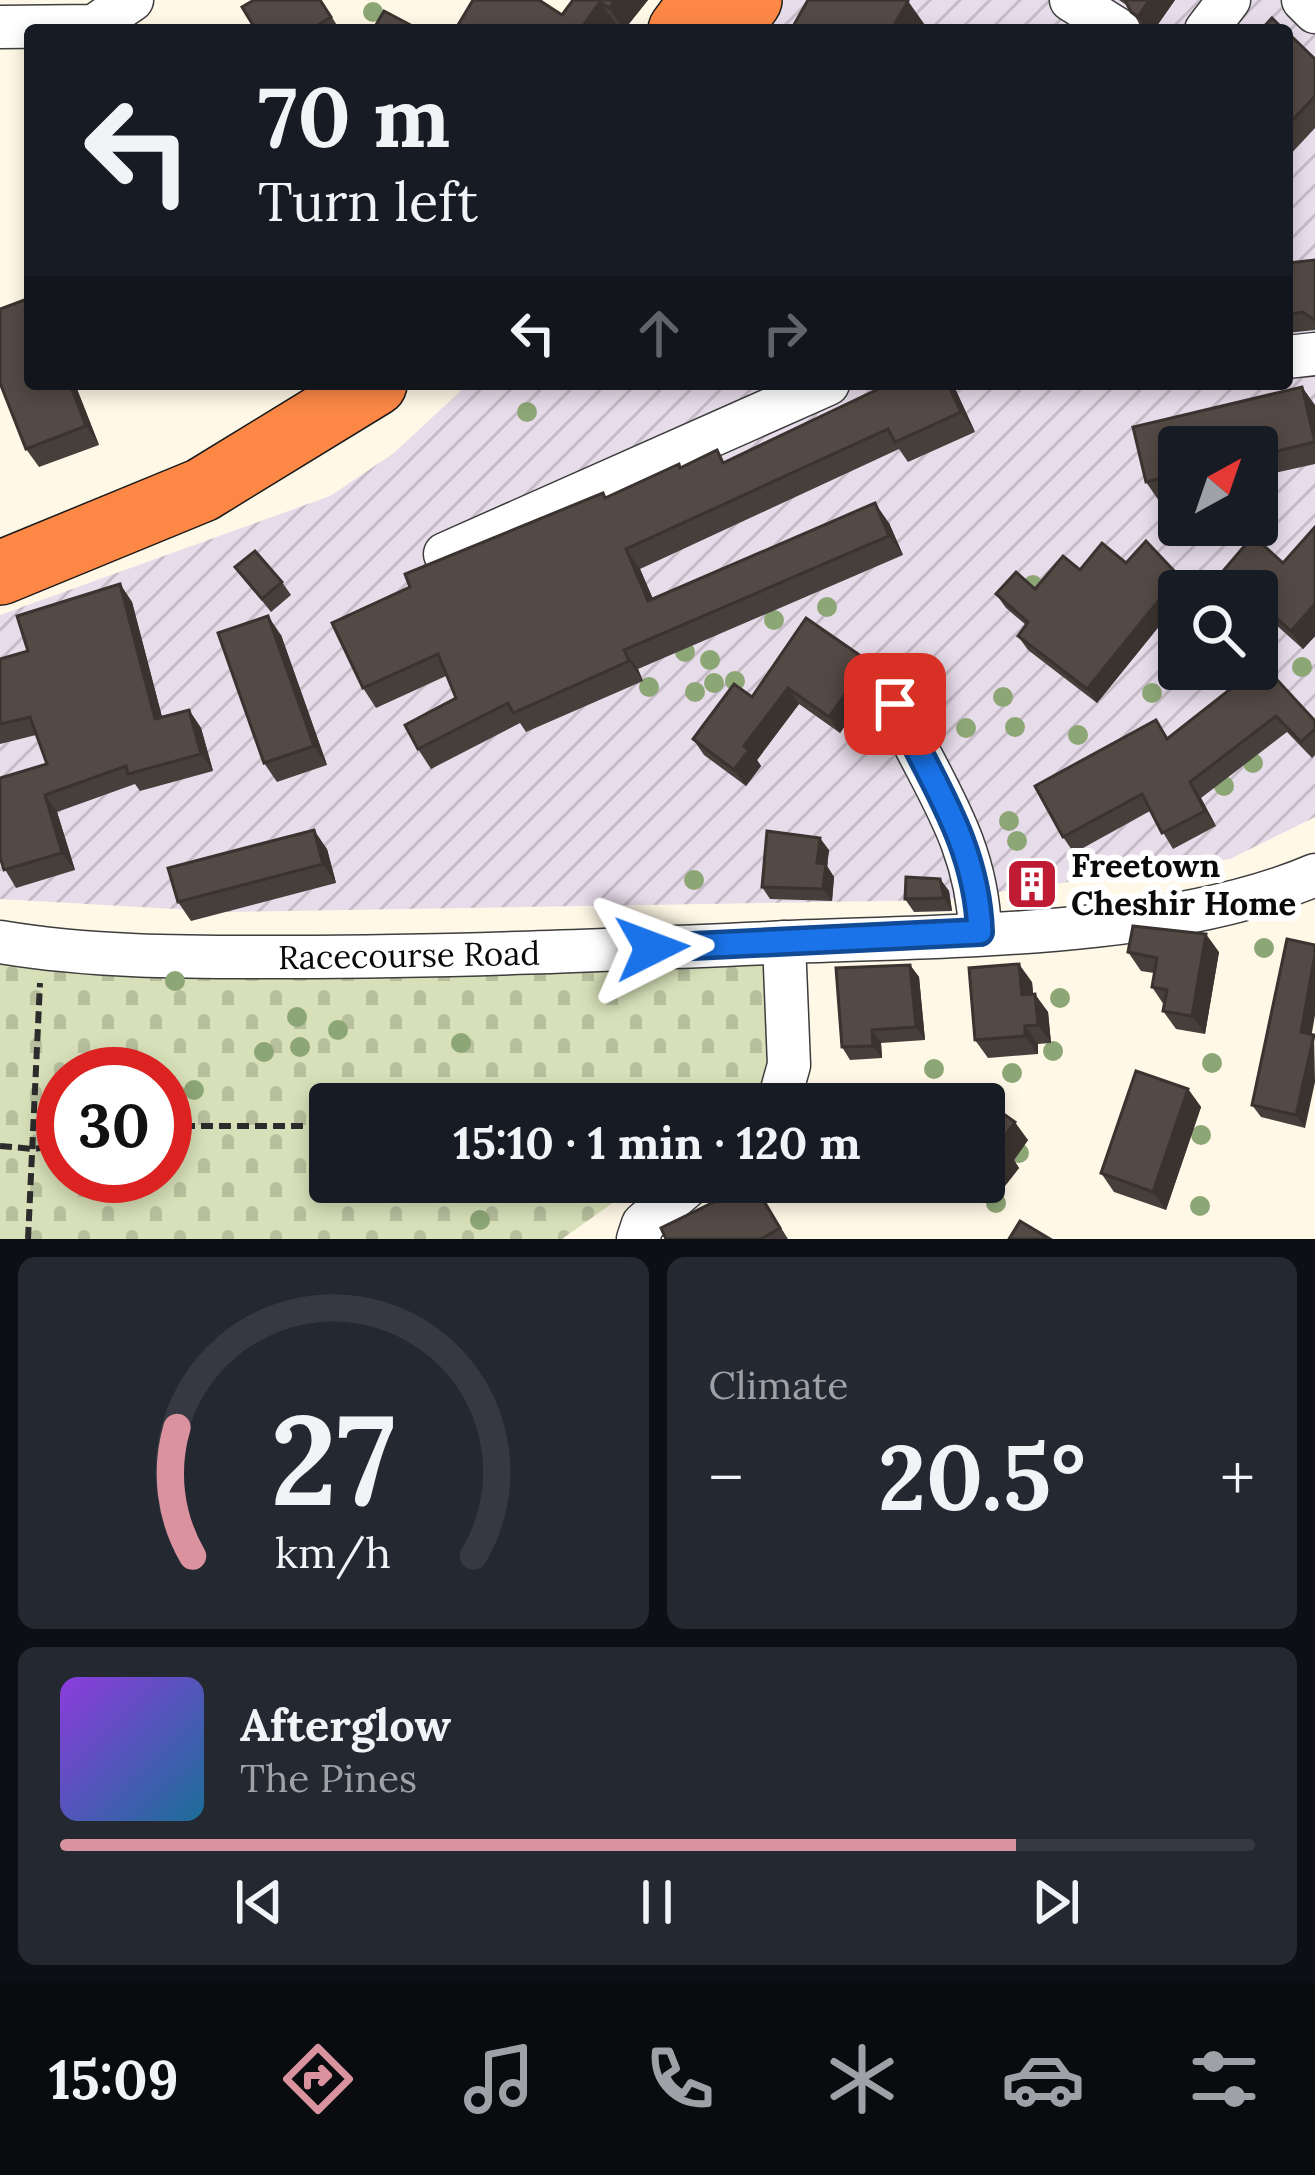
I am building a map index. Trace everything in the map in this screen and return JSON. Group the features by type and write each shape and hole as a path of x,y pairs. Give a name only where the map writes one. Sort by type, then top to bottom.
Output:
{"highway":[{"path":"0,530 182,453 288,390"},
{"path":"0,573 202,490 365,390"}],"street":[{"path":"97,24 131,0"},
{"path":"1071,0 1109,24"},
{"path":"1211,24 1229,0"},
{"path":"1303,0 1315,11"},
{"path":"445,554 814,390"},
{"path":"895,704 962,836 973,868 980,932"},
{"name":"Racecourse Road","path":"21,946 328,957 980,932 1177,915 1255,899 1315,875"},
{"path":"784,942 789,1065 784,1083"},
{"path":"638,1239 643,1224 668,1203"}],"path":[{"path":"21,946 34,1149 28,1239"},
{"path":"192,1126 309,1126"},
{"path":"0,1145 34,1149"}],"shaded area":[{"path":"784,0 1315,0 1315,817 1230,859 942,900 228,912 0,899 0,615 330,496 394,453 462,390 1293,390 1293,24 771,24"}],"green space":[{"path":"0,943 793,950 800,1069 780,1083 309,1083 309,1203 613,1203 562,1239 0,1239"}],"building":[{"path":"254,0 320,0 331,17 320,24 252,24 242,7"},
{"path":"473,0 539,0 562,15 573,0 615,0 609,8 600,2 584,24 459,24"},
{"path":"808,0 908,1 895,24 794,24"},
{"path":"1125,0 1149,0 1138,17"},
{"path":"384,11 409,24 376,24"},
{"path":"1293,38 1315,59 1315,96 1293,120"},
{"path":"1315,260 1315,320 1302,312 1293,314 1293,262"},
{"path":"24,300 24,390 72,390 86,426 26,449 0,383 0,309"},
{"path":"1302,387 1315,442 1278,451 1278,426 1158,426 1158,479 1146,482 1133,427"},
{"path":"876,390 951,390 961,412 895,442 888,429 626,549 648,601 875,503 889,536 624,650 629,661 513,713 508,703 418,749 405,725 456,698 438,654 363,688 332,623 410,587 405,574 717,450 723,463"},
{"path":"1315,527 1315,604 1291,631 1278,620 1278,570 1224,570 1244,546 1264,546 1283,563"},
{"path":"1146,541 1173,570 1158,570 1158,601 1087,689 1018,636 1028,622 996,594 1016,572 1035,589 1063,556 1080,570 1102,543 1126,563"},
{"path":"255,551 282,582 262,599 235,567"},
{"path":"120,584 155,719 189,710 201,754 128,774 126,766 45,795 62,853 4,870 0,778 47,764 30,717 0,724 0,659 28,651 17,616"},
{"path":"268,616 314,746 264,763 218,633"},
{"path":"806,618 868,661 829,717 788,688 744,746 749,750 734,770 693,739 734,684 752,697"},
{"path":"1278,681 1315,721 1315,729 1301,742 1276,716 1190,782 1205,811 1162,833 1142,794 1063,837 1035,786 1156,720 1167,739 1229,690 1278,690"},
{"path":"314,830 323,864 178,902 168,868"},
{"path":"767,831 820,838 817,863 826,864 823,889 762,887"},
{"path":"906,877 940,879 944,898 905,899"},
{"path":"1133,926 1206,934 1192,1016 1163,1011 1167,990 1152,987 1157,958 1128,952"},
{"path":"1287,939 1315,945 1301,1032 1314,1035 1296,1115 1252,1105"},
{"path":"1019,964 1022,995 1035,994 1038,1025 1025,1026 1025,1036 975,1040 969,968"},
{"path":"910,965 916,1027 872,1030 873,1046 842,1047 836,968"},
{"path":"1136,1071 1188,1089 1153,1192 1101,1173"},
{"path":"1005,1115 1015,1122 1005,1136"},
{"path":"712,1203 765,1203 780,1228 761,1239 666,1239 661,1228"},
{"path":"1020,1221 1050,1239 1009,1239"}],"place":[{"name":"Freetown Cheshir Home","path":"1032,884"}],"route":[{"path":"652,948 980,932 973,868 962,836 941,786 895,704"}]}
